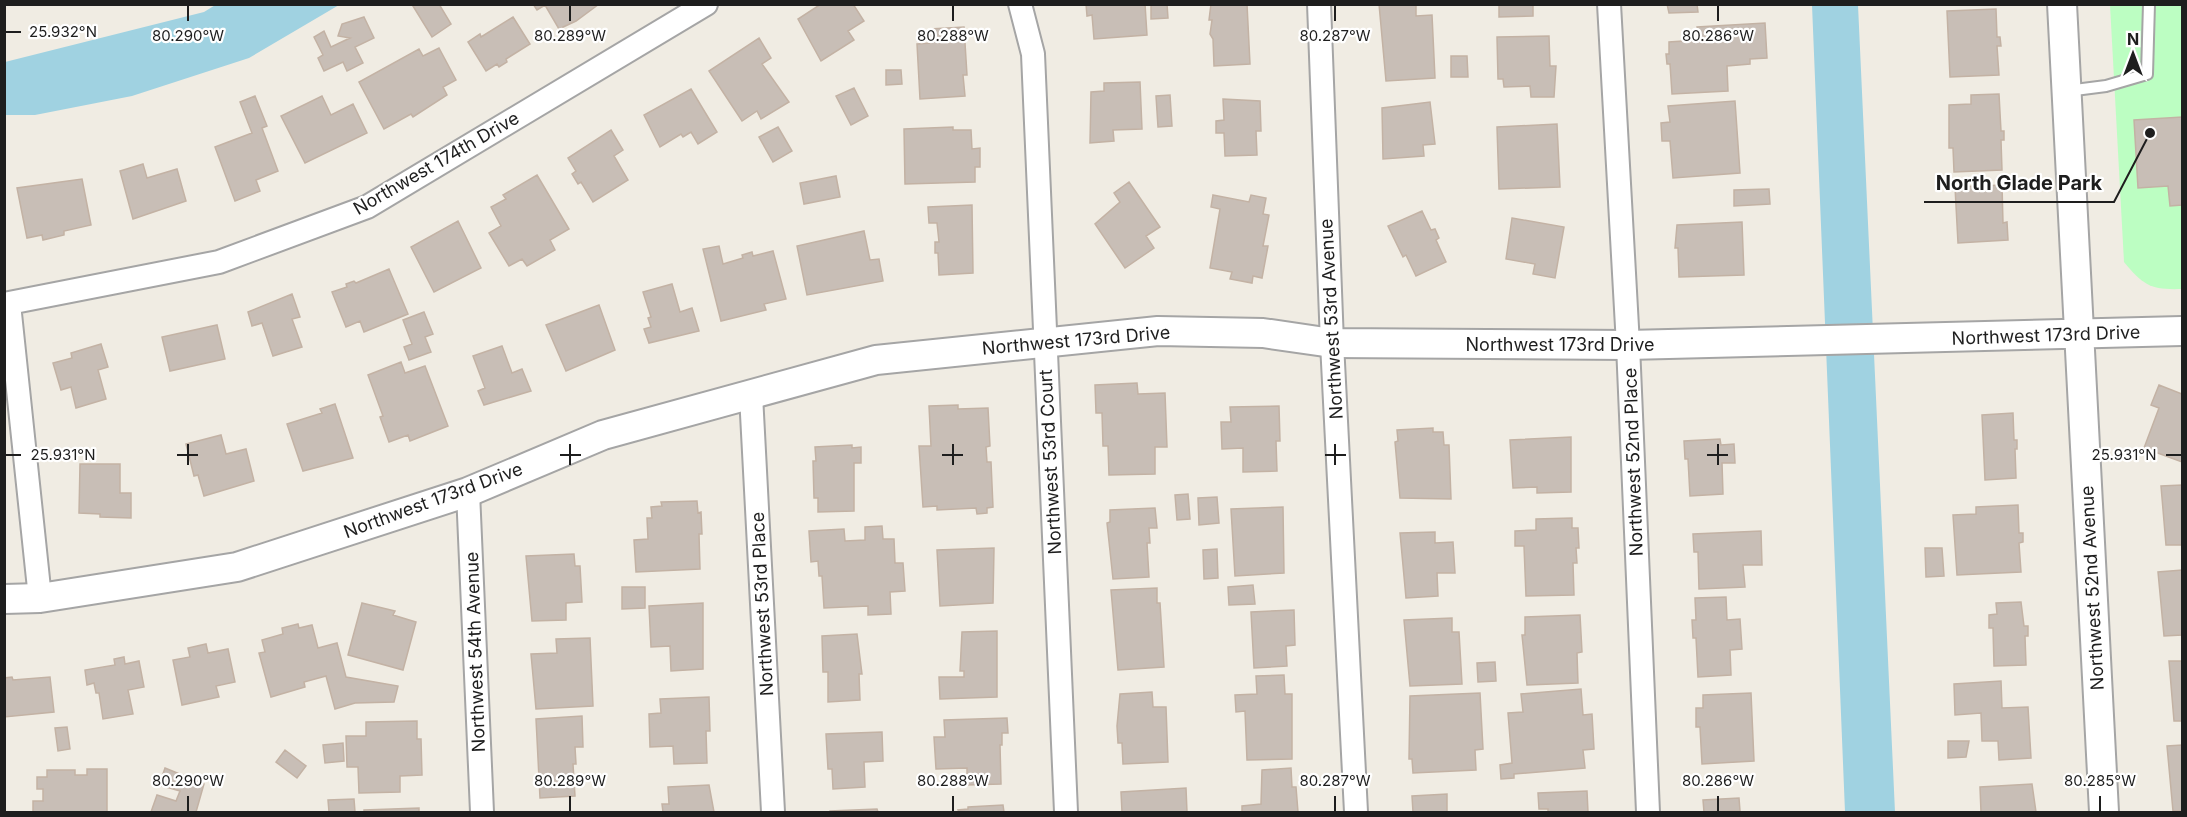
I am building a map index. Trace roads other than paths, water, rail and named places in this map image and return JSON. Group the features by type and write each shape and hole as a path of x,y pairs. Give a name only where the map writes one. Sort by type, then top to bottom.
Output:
{"street":[{"name":"Northwest 174th Drive","path":"7,304 219,262 367,207 706,4"},
{"name":"Northwest 53rd Court","path":"1020,4 1033,54 1066,813"},
{"name":"Northwest 53rd Avenue","path":"1318,4 1332,343 1356,813"},
{"name":"Northwest 52nd Place","path":"1609,4 1628,345 1648,813"},
{"name":"Northwest 52nd Avenue","path":"2062,4 2104,813"},
{"path":"7,304 40,598"},
{"name":"Northwest 173rd Drive","path":"4,599 40,598 237,567 468,492 603,435 876,360 1158,331 1263,333 1332,343 1628,345 2182,331"},
{"name":"Northwest 53rd Place","path":"751,395 773,813"},
{"name":"Northwest 54th Avenue","path":"468,492 482,813"}],"lane":[{"path":"2066,92 2106,86 2147,74 2149,4"}],"water":[{"path":"217,4 339,5 249,58 132,96 35,115 5,115 5,62 204,12"},
{"path":"1812,5 1858,5 1895,812 1845,812"}],"place":[{"name":"North Glade Park","path":"2150,133"}]}
